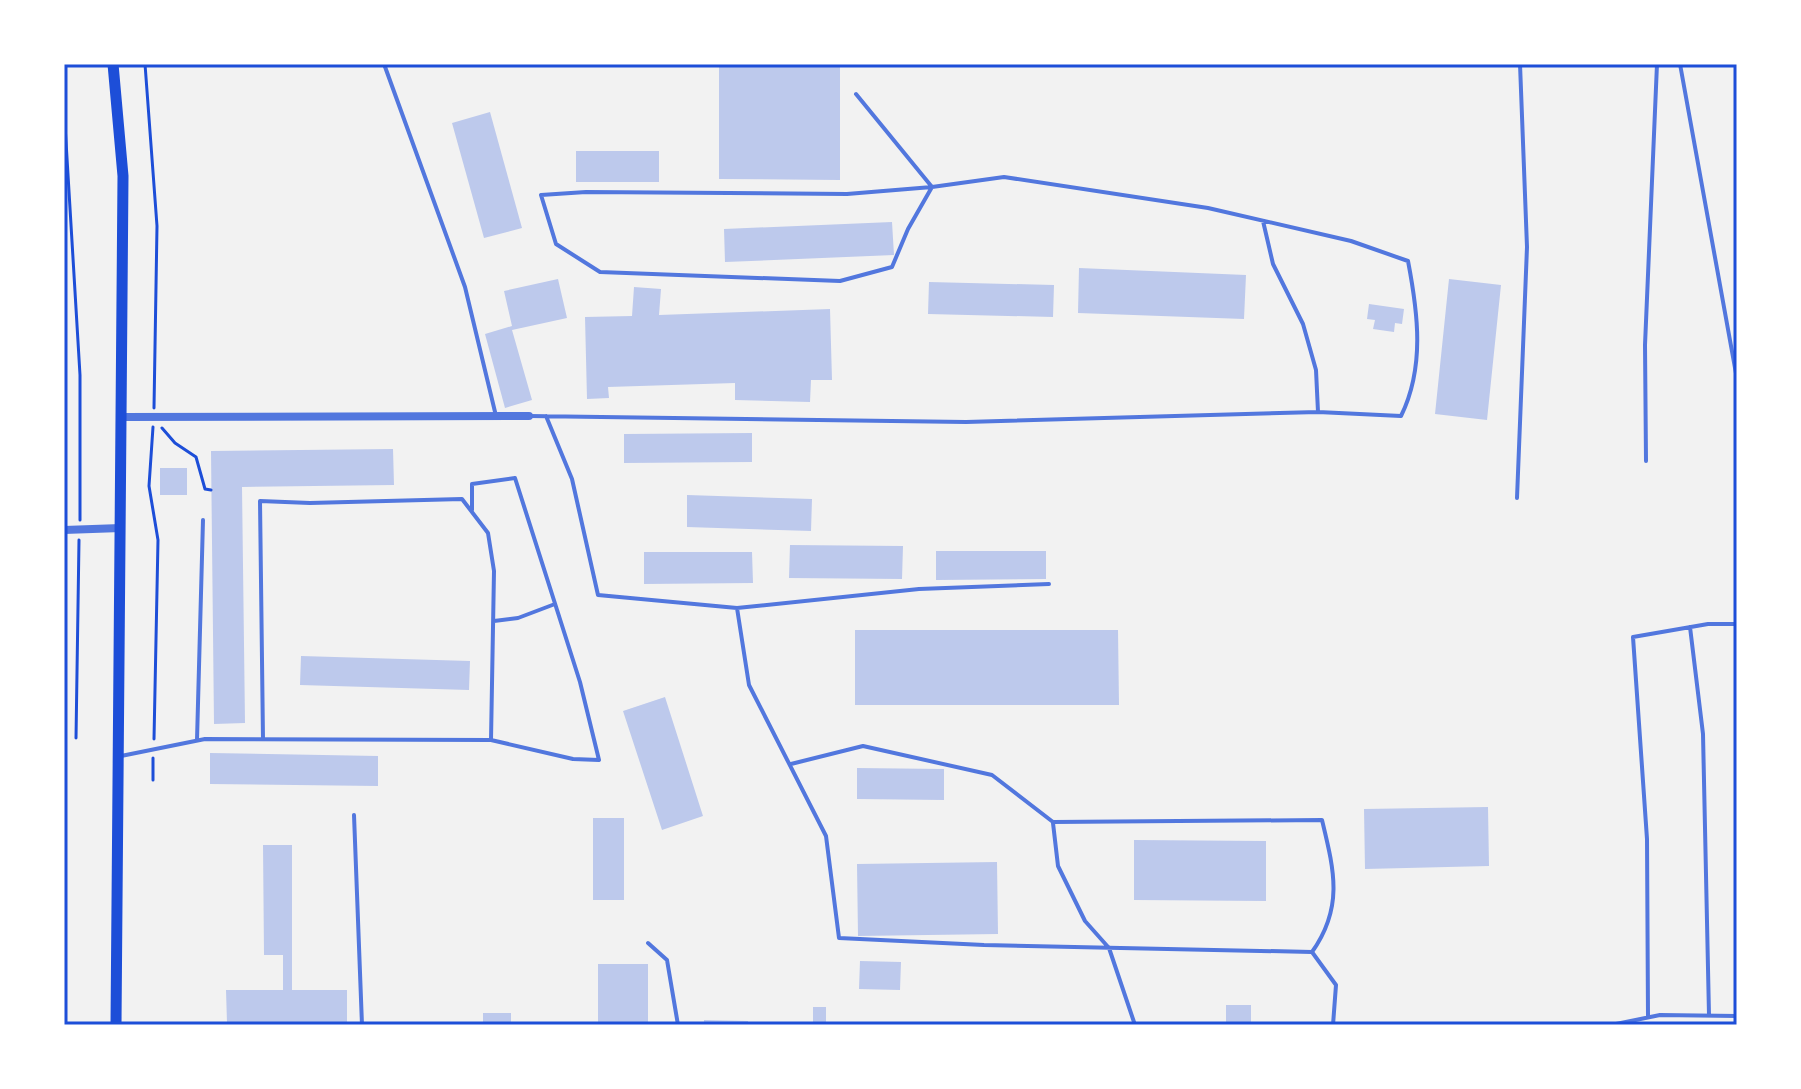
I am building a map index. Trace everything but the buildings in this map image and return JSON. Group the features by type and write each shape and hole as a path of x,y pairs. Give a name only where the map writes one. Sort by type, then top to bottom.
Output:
{"main road":[{"path":"113,64 123,176 116,1025"}],"street":[{"path":"121,417 529,416"},
{"path":"64,530 121,528"}],"lane":[{"path":"384,64 465,287 496,417"},
{"path":"1517,498 1527,247 1520,64"},
{"path":"1646,461 1645,345 1657,64"},
{"path":"1680,64 1737,379"},
{"path":"856,94 932,187"},
{"path":"529,416 966,422 1318,412 1401,416 1415,389 1418,314 1408,261 1351,241 1208,208 1004,177 847,194 586,192 541,195 556,244 600,272 840,281 892,267 908,229 932,187"},
{"path":"1263,221 1273,264 1303,324 1316,370 1318,412"},
{"path":"546,416 572,479 598,595 737,608 919,589 1049,584"},
{"path":"119,756 197,740 491,740 573,759 599,760 515,478 472,484 472,512"},
{"path":"263,739 260,501 310,503 462,499 488,533 494,571 491,740"},
{"path":"197,740 203,520"},
{"path":"494,621 518,618 555,604"},
{"path":"737,608 749,685 826,836 839,938 1312,952"},
{"path":"1648,1017 1647,839 1633,637 1690,627 1737,624"},
{"path":"1690,627 1703,734 1709,1015"},
{"path":"791,764 863,746 992,775 1053,822 1322,820 1336,878 1328,930 1312,952"},
{"path":"354,815 362,1025"},
{"path":"1053,822 1058,866 1085,921 1109,948 1135,1025"},
{"path":"648,943 667,960 678,1025"},
{"path":"1312,952 1336,985 1333,1025"},
{"path":"1611,1025 1648,1017 1737,1016"}],"path":[{"path":"64,108 80,375 76,738"},
{"path":"154,418 175,443 196,457 205,489 211,490"}]}
